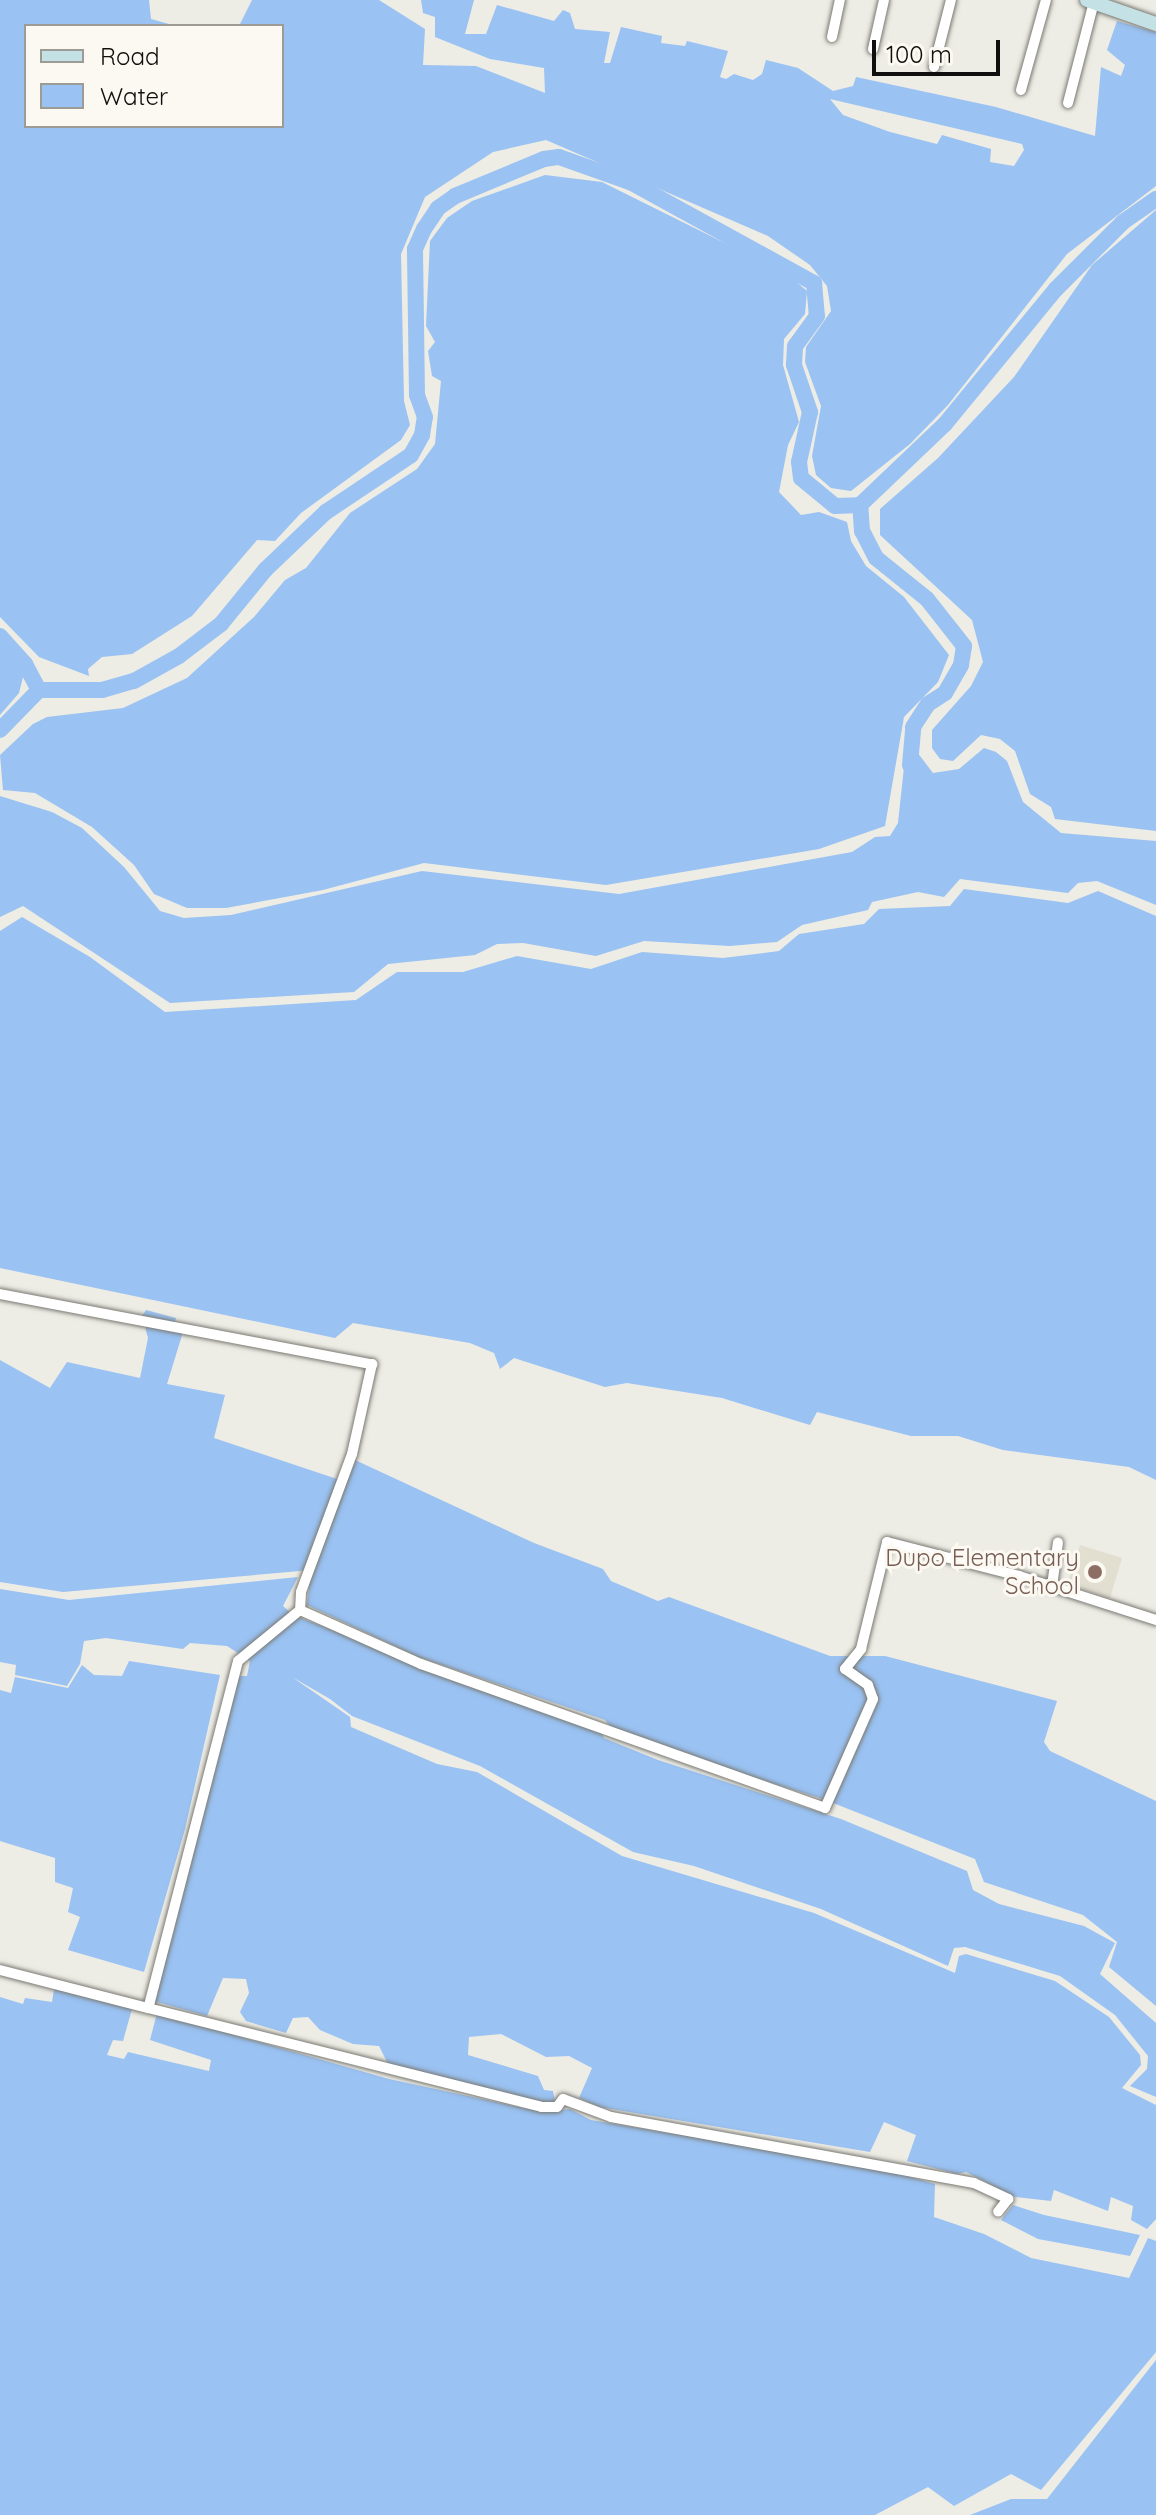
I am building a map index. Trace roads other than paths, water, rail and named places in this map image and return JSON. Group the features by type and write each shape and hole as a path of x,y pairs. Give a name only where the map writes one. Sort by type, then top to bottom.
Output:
{"street":[{"path":"832,37 840,0"},
{"path":"873,49 884,0"},
{"path":"934,67 951,0"},
{"path":"1021,90 1046,0"},
{"path":"1068,103 1090,1 1156,24"},
{"path":"0,1294 372,1364 352,1454 301,1592 297,1612 240,1657 148,2008"},
{"path":"1052,1586 1058,1542"},
{"path":"297,1612 421,1664 825,1808 873,1699 868,1685 845,1669 859,1653 869,1625 886,1544 1052,1586 1156,1620"},
{"path":"0,1970 541,2107 557,2107 563,2099 611,2117 974,2183 1008,2199 998,2212"}],"water":[{"path":"0,0 149,0 151,19 169,24 24,24 24,128 284,128 284,24 240,24 252,0 379,0 425,29 423,65 476,66 545,93 544,68 490,59 435,37 435,17 423,13 421,0 474,0 465,34 486,34 497,5 554,21 563,10 570,13 575,29 610,32 604,63 610,63 621,27 662,36 661,43 685,46 687,41 728,51 720,77 726,79 734,74 753,80 762,74 766,60 798,68 833,91 853,86 856,77 996,107 1095,136 1101,67 1121,76 1125,65 1107,50 1117,21 1156,32 1156,186 1067,254 948,405 910,444 851,491 831,488 816,475 812,456 821,406 805,362 806,347 831,311 827,286 810,265 768,236 546,140 493,152 425,197 401,254 404,401 410,425 401,440 301,513 275,541 257,540 192,616 132,654 102,657 88,669 89,676 39,657 0,617","holes":["830,99 1022,144 1024,150 1014,166 990,162 991,149 942,135 937,144 890,132 843,115"]},
{"path":"545,175 602,182 787,274 807,291 805,314 784,339 783,365 799,422 788,445 779,492 801,515 819,512 847,522 851,541 866,566 904,597 949,655 938,682 904,717 885,826 819,849 606,885 424,863 323,890 226,908 187,908 154,894 134,865 92,827 35,793 3,790 0,755 33,724 47,717 123,708 187,678 254,617 285,580 306,568 350,513 417,469 435,444 441,381 432,376 428,351 435,342 426,326 430,241 447,218 472,201"},
{"path":"1156,210 1156,831 1055,819 1051,807 1030,794 1015,751 1000,739 981,735 953,761 940,759 932,748 932,730 971,686 983,662 972,620 880,535 880,509 938,458 1014,377 1092,265"},
{"path":"0,639 20,662 23,677 19,693 0,715"},
{"path":"907,739 933,773 959,769 984,748 996,752 1007,761 1023,802 1061,833 1156,841 1156,905 1097,881 1078,883 1068,893 960,879 944,897 918,892 872,902 868,910 802,925 777,942 730,946 644,941 596,956 523,943 497,944 475,955 388,964 354,992 170,1003 23,906 0,917 0,796 52,812 82,828 124,867 160,911 184,918 231,915 422,871 619,894 852,852 875,837 890,836 898,823"},
{"path":"964,889 1068,903 1098,891 1156,916 1156,1480 1129,1467 1003,1450 958,1436 911,1436 817,1412 810,1425 722,1398 627,1383 605,1387 514,1358 500,1369 494,1353 470,1343 353,1323 335,1338 0,1268 0,931 22,917 90,957 165,1012 356,1000 397,972 463,972 517,956 591,969 642,952 723,958 779,951 799,934 864,924 879,909 950,906"},
{"path":"146,1310 176,1318 173,1329 183,1332 167,1384 225,1395 214,1438 343,1481 355,1460 534,1543 603,1569 611,1581 658,1601 669,1597 830,1656 885,1656 1057,1701 1044,1742 1050,1751 1156,1801 1156,2006 1109,1967 1117,1942 1083,1915 984,1882 975,1859 823,1799 617,1735 605,1720 418,1657 307,1605 311,1570 63,1592 0,1582 0,1360 50,1388 67,1362 140,1378 148,1338 142,1316"},
{"path":"298,1577 283,1606 293,1615 601,1732 604,1738 658,1760 841,1819 967,1871 973,1890 999,1904 1084,1926 1115,1943 1100,1974 1156,2023 1156,2097 1130,2086 1147,2069 1148,2056 1115,2015 1060,1976 965,1947 954,1948 948,1966 821,1909 694,1866 633,1852 480,1766 352,1716 292,1677 350,1717 351,1727 437,1764 477,1772 622,1856 814,1913 955,1973 959,1956 966,1954 1055,1981 1109,2017 1140,2055 1141,2065 1122,2088 1156,2105 1156,2219 1147,2229 1131,2220 1133,2206 1111,2197 1108,2211 1054,2190 1051,2201 1015,2197 966,2172 957,2174 907,2161 916,2135 884,2122 870,2152 599,2107 579,2098 592,2068 569,2056 546,2057 501,2034 469,2037 468,2055 538,2076 544,2090 553,2091 555,2102 539,2104 389,2066 379,2046 353,2044 320,2030 308,2017 293,2018 286,2033 246,2021 240,2012 249,1993 246,1979 223,1978 207,2016 150,2000 230,1676 247,1676 250,1661 227,1646 190,1643 183,1649 106,1638 84,1641 80,1664 67,1686 15,1675 16,1665 0,1662 0,1589 69,1600"},
{"path":"129,1661 220,1675 185,1829 144,1972 68,1950 80,1917 68,1912 73,1888 55,1882 55,1858 0,1841 0,1690 11,1693 15,1677 68,1688 82,1665 94,1675 122,1676"},
{"path":"54,1989 132,2009 123,2041 113,2040 107,2055 124,2059 128,2052 209,2071 211,2060 150,2040 157,2013 389,2079 542,2112 570,2109 591,2120 875,2167 935,2184 934,2217 984,2234 1031,2258 1129,2278 1148,2238 1156,2241 1156,2352 1041,2490 1011,2474 954,2506 928,2487 875,2515 0,2515 0,1997 23,2004 25,1998 52,2002"},
{"path":"1013,2205 1044,2215 1140,2235 1130,2256 1038,2239 1001,2220"},
{"path":"1156,2360 1156,2515 970,2515 1011,2499 1047,2499"}],"waterway":[{"path":"0,730 39,690 102,690 134,681 179,656 221,624 265,570 326,512 411,455 422,435 425,417 417,395 415,249 438,208 455,196 544,159 559,157 632,183 814,283 817,316 795,346 794,365 810,412 799,462 801,478 835,506 860,505"},
{"path":"910,765 913,727 928,704 945,693 961,665 964,646 927,599 876,558 862,531 860,505 945,424 1056,289 1123,222 1156,199"},
{"path":"0,636 25,664 39,690"}],"place":[{"name":"Dupo Elementary School","path":"1095,1572"}]}
